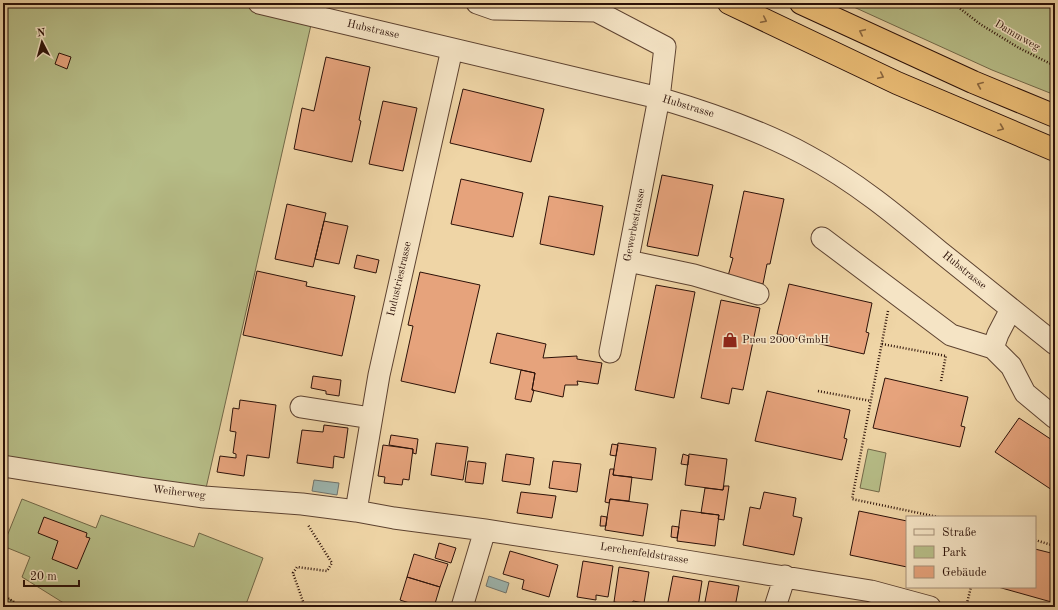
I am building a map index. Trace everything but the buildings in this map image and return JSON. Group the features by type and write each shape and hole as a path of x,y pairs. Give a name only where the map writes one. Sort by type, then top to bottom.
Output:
{"highway":[{"path":"729,3 897,83 1055,150"},
{"path":"801,3 973,82 1055,116"}],"street":[{"name":"Hubstrasse","path":"259,3 660,98 720,117 760,133 806,155 842,177 904,222 1055,344"},
{"path":"477,3 494,9 588,7"},
{"name":"Gewerbestrasse","path":"588,7 665,47 660,98 610,352"},
{"name":"Industriestrasse","path":"356,511 379,375 452,49"},
{"path":"822,238 951,335 994,348 1011,366 1025,393 1055,418"},
{"path":"628,260 694,275 758,294"},
{"path":"994,348 998,334 1011,309"},
{"path":"301,407 371,418"},
{"name":"Weiherweg","path":"3,466 204,497 302,504 356,511"},
{"name":"Lerchenfeldstrasse","path":"356,511 394,518 485,530 785,576 871,591 930,607"},
{"path":"462,607 485,530"},
{"path":"776,607 785,576"}],"path":[{"name":"Dammweg","path":"953,3 980,24 1019,48 1055,66"},
{"path":"892,290 852,499 933,516"},
{"path":"941,381 951,335"},
{"path":"882,344 946,356"},
{"path":"818,390 871,401"},
{"path":"302,504 303,516 332,563 328,571 297,567 293,573 305,607"},
{"path":"1036,540 1055,546"},
{"path":"966,607 970,588"},
{"path":"3,595 22,607"}],"green space":[{"path":"3,3 259,3 313,16 204,497 3,466"},
{"path":"845,3 1055,3 1055,95 992,70"},
{"path":"868,449 886,453 879,492 860,488"},
{"path":"22,499 96,528 101,515 194,547 199,533 263,558 245,607 70,607 22,577 30,557 3,546"},
{"path":"3,595 22,607 3,607"}],"water":[{"path":"314,480 339,483 337,495 312,491"},
{"path":"489,576 509,583 506,593 486,586"}],"place":[{"name":"Pneu 2000 GmbH","path":"730,340"}]}
